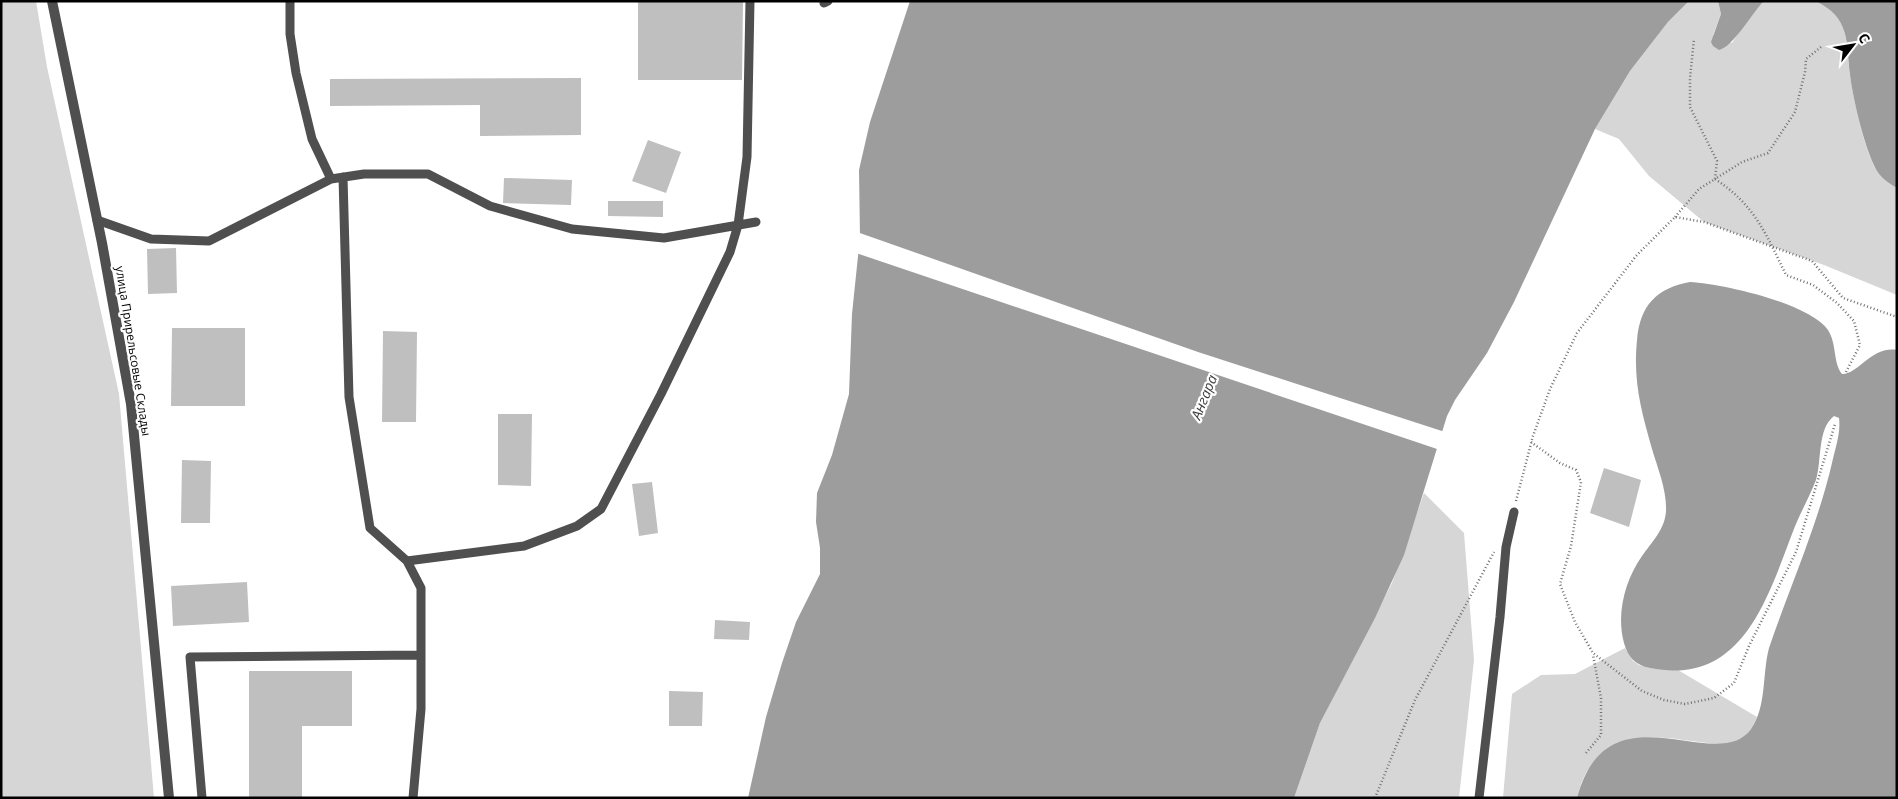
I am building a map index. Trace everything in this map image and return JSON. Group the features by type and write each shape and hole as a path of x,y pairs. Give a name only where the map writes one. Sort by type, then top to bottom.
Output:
{"street":[{"name":"улица Прирельсовые Склады","path":"52,1 97,220 131,404 169,798"}],"lane":[{"path":"290,1 290,34 312,139 331,179"},
{"path":"407,561 524,546 578,526 601,509 661,394 725,261 738,225 748,157 750,1"},
{"path":"97,220 151,239 209,241 331,179 364,174 428,174 490,206 572,228 664,238 756,222"},
{"path":"343,177 349,397 370,528 407,561 421,588 421,709 413,798"},
{"path":"1479,798 1500,617 1506,546 1514,512"},
{"path":"202,798 190,657 421,656"}],"path":[{"path":"1694,39 1690,78 1690,107 1717,161 1715,179"},
{"path":"1514,512 1531,442 1550,389 1577,333 1636,256 1675,217 1699,189 1742,162 1768,153 1795,112 1805,72 1806,59 1821,47"},
{"path":"1715,179 1736,193 1754,212 1786,275 1814,285 1837,303 1854,321 1860,345 1846,372"},
{"path":"1675,217 1704,222 1812,261 1843,298 1897,317"},
{"path":"1593,653 1642,691 1664,700 1686,704 1714,698 1734,683 1748,646 1796,552 1835,424"},
{"path":"1531,442 1560,463 1576,470 1581,482 1571,546 1560,584 1575,622 1593,653 1601,698 1601,735 1586,753"},
{"path":"1375,798 1415,700 1496,547"}],"shaded area":[{"path":"1,1 36,1 47,67 119,394 154,798 1,798"},
{"path":"1689,1 1718,1 1721,14 1713,35 1732,43 1743,25 1764,1 1817,2 1828,7 1836,14 1845,33 1854,99 1869,154 1879,174 1897,188 1897,295 1824,265 1704,222 1649,176 1619,139 1595,129 1630,71 1668,22"},
{"path":"1424,493 1464,533 1474,660 1459,798 1294,798 1320,723 1392,583"},
{"path":"1625,648 1633,661 1639,665 1650,668 1678,670 1757,717 1750,730 1739,741 1728,744 1656,737 1632,740 1608,752 1595,762 1584,776 1577,798 1503,798 1512,694 1541,675 1575,674"}],"water":[{"name":"Ангара","path":"910,1 1689,1 1668,22 1630,71 1595,129 1514,302 1487,353 1455,400 1447,416 1404,555 1375,618 1320,723 1294,798 748,798 766,717 782,663 796,622 820,574 820,548 816,522 817,493 832,455 849,394 852,314 860,237 859,170 870,122"},
{"path":"1718,1 1764,1 1730,43 1719,50 1711,42 1721,14"},
{"path":"1815,1 1897,1 1897,188 1879,174 1869,154 1854,98 1847,42 1841,23 1827,7"},
{"path":"1690,282 1743,291 1785,303 1818,320 1831,335 1837,364 1842,374 1854,370 1880,352 1897,350 1897,798 1577,798 1592,764 1612,745 1637,738 1663,738 1714,744 1735,741 1751,729 1760,710 1769,648 1819,510 1837,441 1839,418 1834,416 1822,437 1816,480 1772,586 1760,611 1745,633 1728,651 1707,664 1681,670 1650,668 1640,665 1633,660 1624,643 1622,632 1621,621 1624,598 1636,565 1661,529 1666,511 1664,488 1641,408 1636,369 1637,340 1642,317 1652,300 1668,289"}],"pier":[{"path":"857,232 1198,352 1445,432 1440,450 856,253"}],"building":[{"path":"638,1 743,1 742,80 638,80"},
{"path":"581,78 581,135 480,136 480,105 330,106 330,79"},
{"path":"648,140 681,152 666,193 632,181"},
{"path":"504,178 572,180 571,205 503,203"},
{"path":"608,201 663,201 663,217 608,216"},
{"path":"176,248 177,293 148,294 147,249"},
{"path":"172,328 245,328 245,406 171,406"},
{"path":"383,331 417,332 416,422 382,422"},
{"path":"498,414 532,414 531,486 498,485"},
{"path":"182,460 211,461 210,523 181,523"},
{"path":"1604,468 1641,480 1629,527 1590,513"},
{"path":"652,482 658,533 639,536 632,484"},
{"path":"247,582 249,622 173,626 171,586"},
{"path":"715,620 750,622 749,640 714,639"},
{"path":"249,671 352,671 352,726 302,726 302,798 249,798"},
{"path":"669,691 703,692 702,726 669,726"}]}
